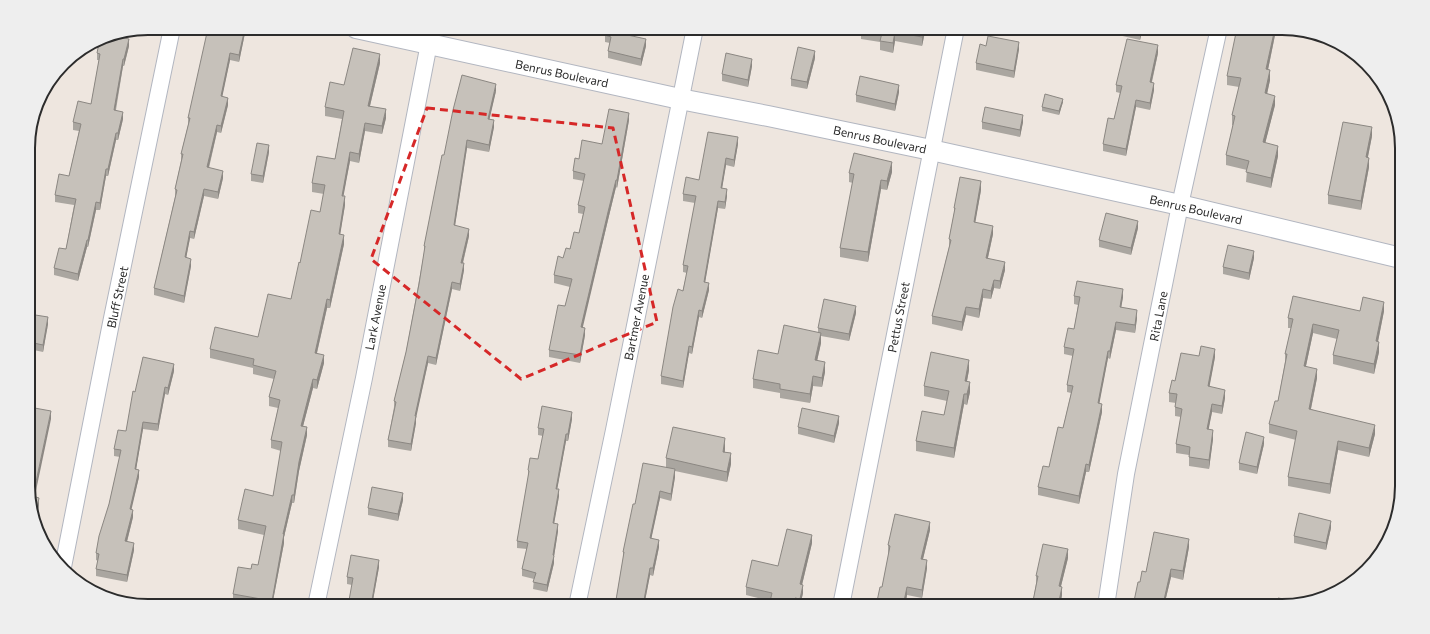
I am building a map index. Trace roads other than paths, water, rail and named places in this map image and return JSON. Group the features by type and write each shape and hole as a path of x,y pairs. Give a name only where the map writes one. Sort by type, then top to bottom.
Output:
{"street":[{"name":"Bluff Street","path":"64,562 111,323 171,35"},
{"name":"Bartmer Avenue","path":"578,599 694,35"},
{"name":"Pettus Street","path":"842,599 955,35"},
{"name":"Rita Lane","path":"1107,599 1126,474 1180,205 1217,35"},
{"name":"Benrus Boulevard","path":"431,36 680,99 931,150 1180,205 1395,257"},
{"name":"Lark Avenue","path":"317,599 364,378 431,36"}]}
